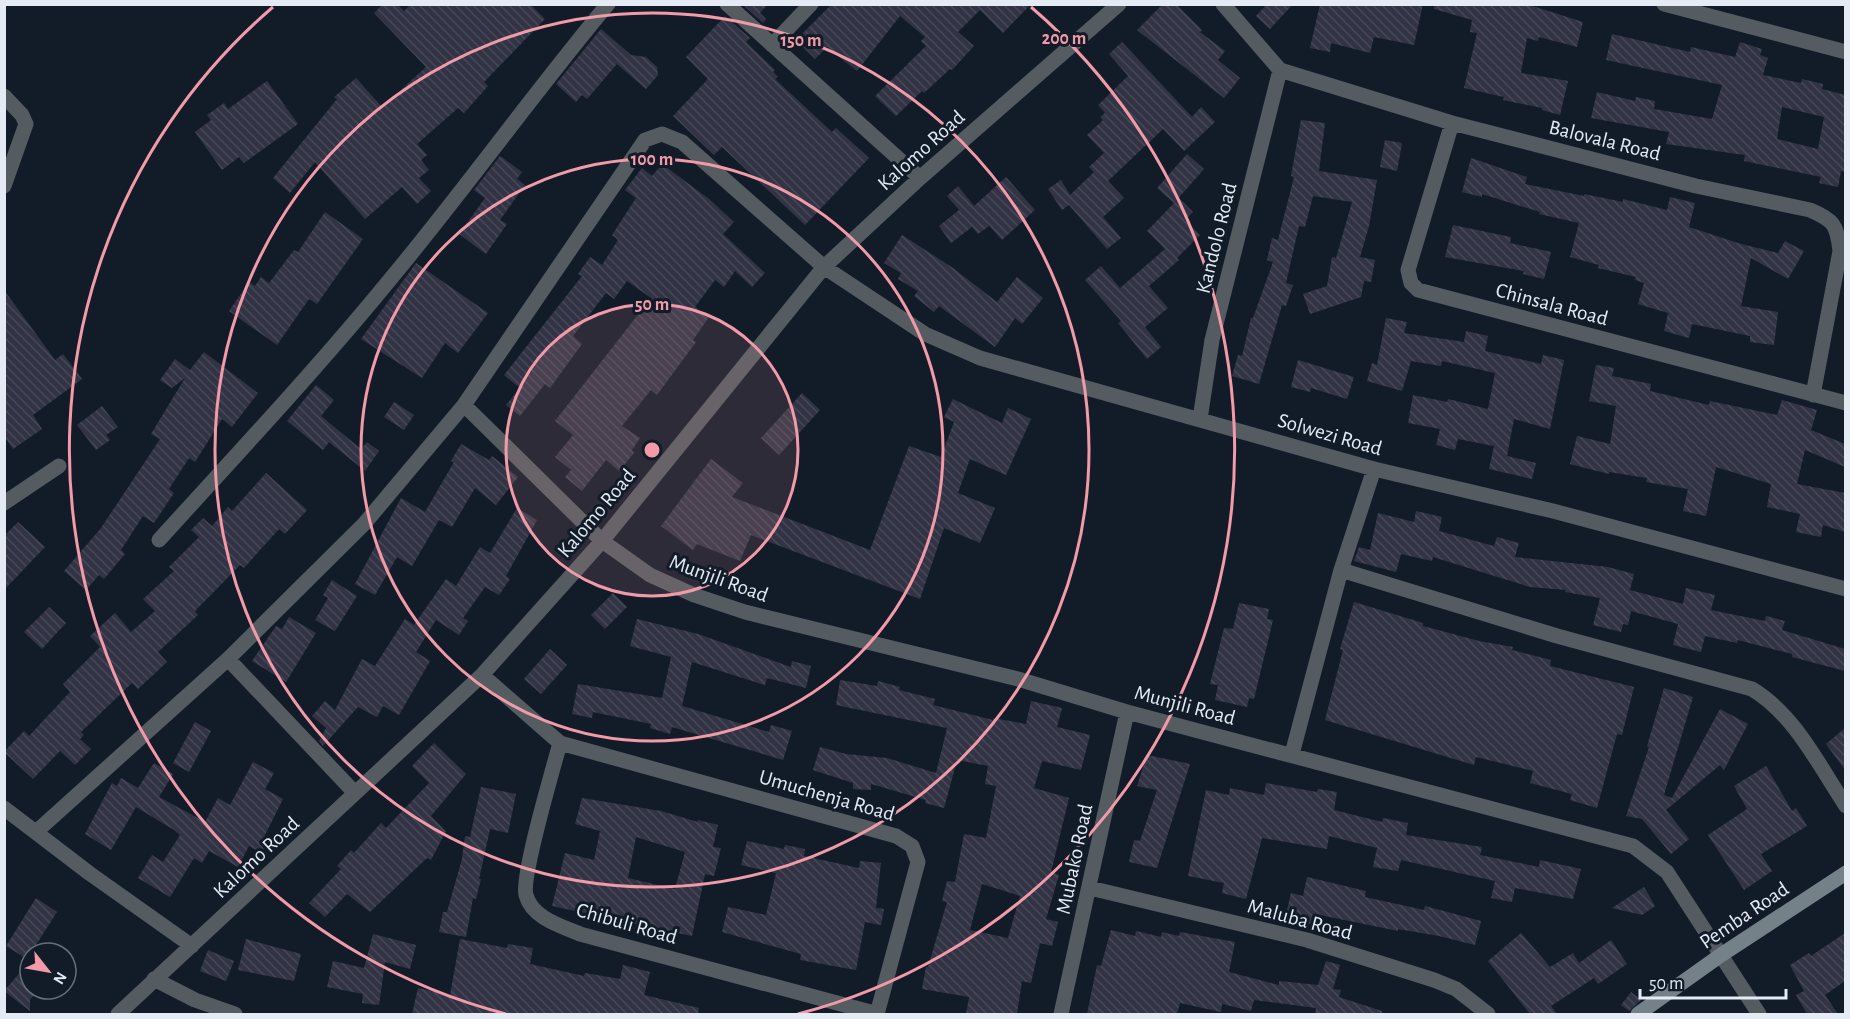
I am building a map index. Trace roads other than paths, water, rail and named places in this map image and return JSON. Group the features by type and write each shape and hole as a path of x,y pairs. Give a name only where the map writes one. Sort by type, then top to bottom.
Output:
{"street":[{"path":"159,540 310,375 389,282 608,4"},
{"path":"727,4 920,178"},
{"path":"771,45 812,4"},
{"name":"Kalomo Road","path":"118,1014 482,675 602,541 824,267 920,178 1119,4"},
{"path":"1223,4 1280,70"},
{"path":"1664,4 1845,52"},
{"name":"Balovala Road","path":"1280,70 1452,123 1696,186 1810,210 1827,217 1837,229 1840,251 1813,395"},
{"name":"Kandolo Road","path":"1200,419 1212,340 1280,70"},
{"path":"4,96 22,115 26,124 4,186"},
{"name":"Chinsala Road","path":"1452,123 1408,270 1412,283 1418,290 1845,403"},
{"name":"Solwezi Road","path":"37,831 228,659 364,524 464,405 645,140 662,134 682,142 824,267 925,334 981,358 1061,383 1200,419 1374,469 1553,511 1845,589"},
{"name":"Munjili Road","path":"464,405 602,541 650,575 704,599 745,612 1018,679 1127,712 1633,846 1666,872 1758,1014"},
{"path":"4,503 59,466"},
{"path":"1292,754 1341,570 1374,469"},
{"path":"1341,570 1557,636 1752,689 1771,701 1789,719 1845,806"},
{"path":"228,659 355,793"},
{"path":"482,675 560,743"},
{"name":"Mubako Road","path":"1061,1014 1127,712"},
{"name":"Umuchenja Road","path":"560,743 897,836 912,846 918,862 877,1014"},
{"name":"Chibuli Road","path":"560,743 528,873 526,895 536,912 555,924 580,934 877,1014"},
{"path":"4,808 37,831 88,873 192,946"},
{"name":"Pemba Road","path":"1638,1014 1721,955 1845,873"},
{"name":"Maluba Road","path":"1090,888 1307,940 1413,973 1456,989 1488,1014"},
{"path":"154,979 195,1000 236,1014"}]}
